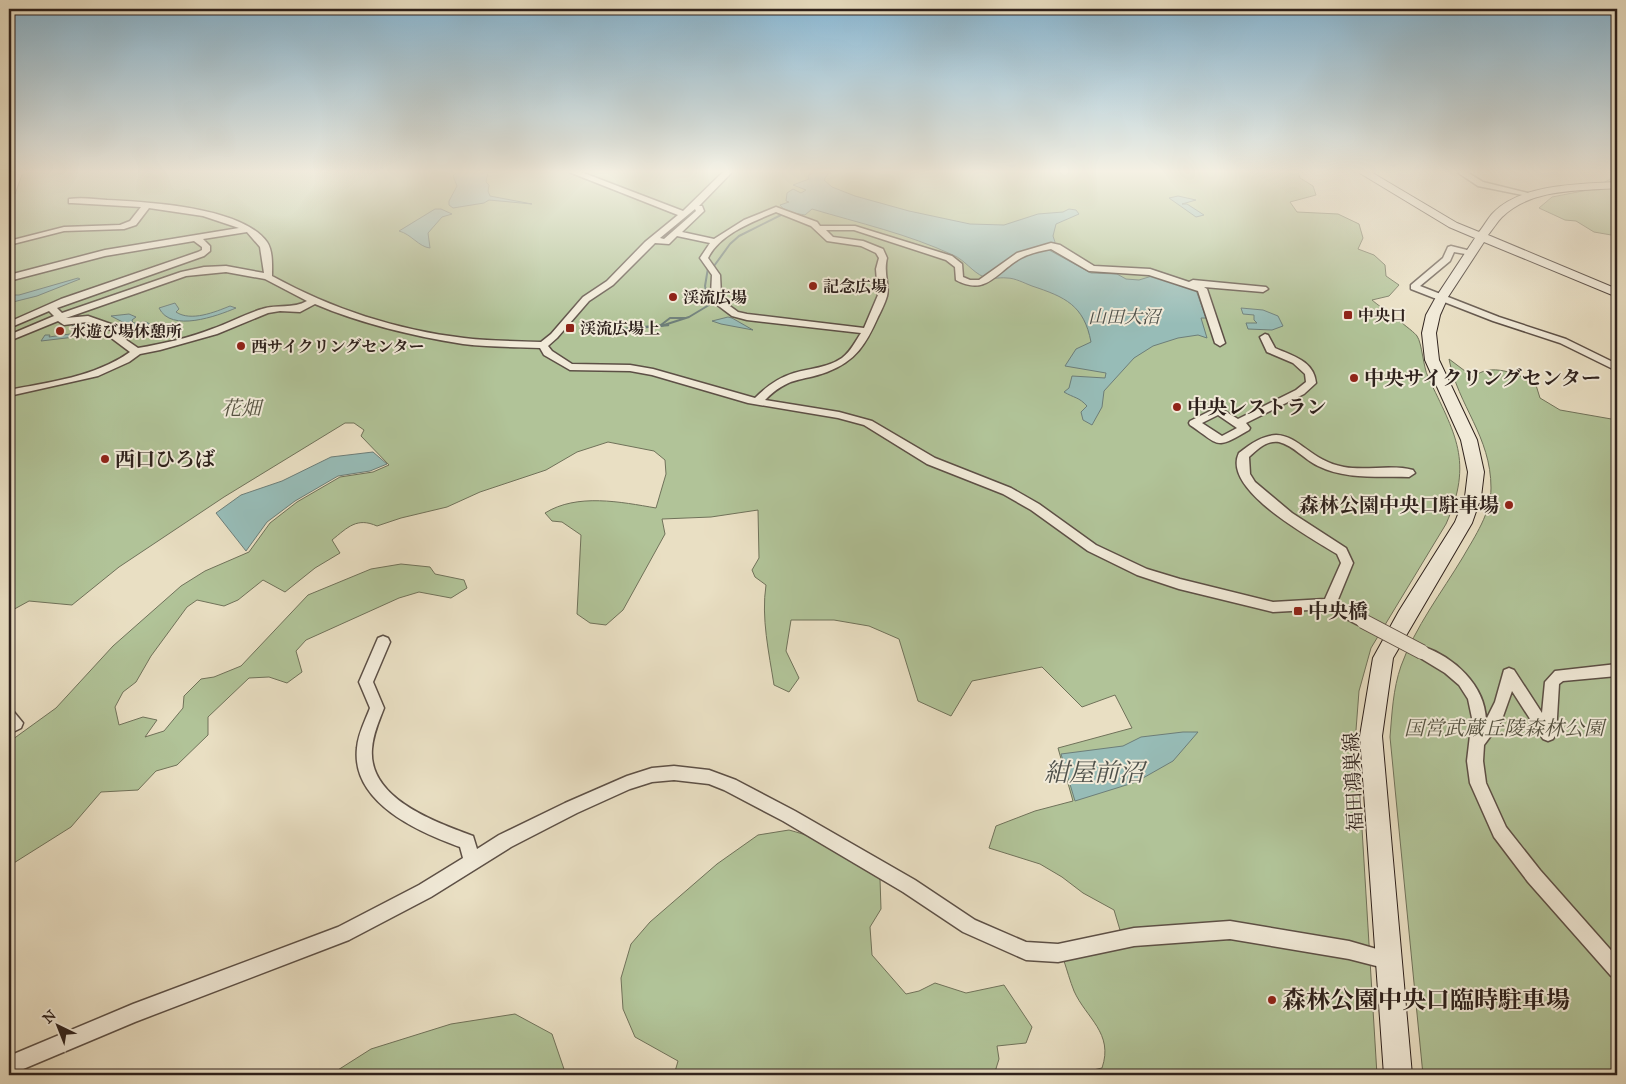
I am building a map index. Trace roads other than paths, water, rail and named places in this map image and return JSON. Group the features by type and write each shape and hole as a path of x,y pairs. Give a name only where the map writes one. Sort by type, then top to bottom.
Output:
{"main road":[{"path":"1450,223 1482,238 1617,293"},
{"name":"福田鴻巣線","path":"1398,1075 1371,736 1377,687 1384,658 1462,523 1473,496 1476,472 1469,440 1432,360 1429,333 1433,315 1442,297 1493,223"}],"street":[{"path":"9,243 64,229 121,227 133,223"},
{"path":"231,223 248,229 263,243 268,277"},
{"path":"9,338 60,317 166,280 204,270 226,269 268,277 314,301 384,325 456,339 543,344 554,336 586,299 610,283 673,223"},
{"path":"653,240 666,242 687,223"},
{"path":"749,223 717,242 706,253 704,258 716,275 716,295 719,302 735,314 867,331"},
{"path":"753,401 783,381 834,367 844,361 855,351 867,331 883,295 880,269 883,258 880,251 863,244 830,239 809,223"},
{"path":"818,228 855,228 894,238 949,258 959,266 959,278 966,283 976,284 990,279 1016,257 1051,246 1057,247 1092,269 1150,272 1202,289 1220,342"},
{"path":"9,278 105,253 248,229"},
{"path":"676,233 717,242"},
{"path":"9,325 51,307 201,254 206,251 206,246 197,239"},
{"path":"1471,252 1451,249 1447,259 1414,287 1496,319 1563,341 1617,368"},
{"path":"1183,283 1263,288"},
{"path":"280,308 292,291"},
{"path":"51,307 64,322 88,319 125,332 115,337 131,349 137,351 200,337 256,314 280,308 300,309 314,301"},
{"path":"1253,446 1237,428 1300,392 1311,383 1310,373 1297,361 1270,350 1265,337"},
{"path":"543,344 548,354 570,367 638,370 753,401 839,415 868,423 931,461 1007,491 1035,507 1092,548 1142,572 1179,584 1273,607 1329,604 1422,652 1450,669 1464,681 1475,698 1479,718 1475,761 1478,783 1500,832 1534,876 1617,970"},
{"path":"9,393 83,376 129,358 137,351"},
{"path":"1329,604 1347,563 1342,551 1268,502 1251,487 1244,475 1243,456 1253,446 1273,437 1284,440 1337,469 1409,473"},
{"path":"383,642 366,682 377,708 365,743 364,757 367,770 375,785 419,823 467,842 472,861"},
{"path":"1478,741 1492,728 1502,707 1509,674 1548,734 1552,682 1560,675 1617,670"},
{"path":"9,716 16,724 9,728"},
{"path":"9,1066 133,1013 343,934 425,891 505,841 626,783 652,775 691,774 730,785 789,816 909,886 969,926 1026,951 1058,952 1134,937 1230,930 1349,950 1388,960"}],"water":[{"path":"413,223 437,223 428,233 430,248 399,231"},
{"name":"山田大沼","path":"859,223 963,223 1004,225 1011,223 1059,223 1056,224 1053,236 1055,242 1049,250 1091,273 1117,274 1126,279 1139,280 1152,276 1196,290 1206,318 1201,318 1207,338 1198,335 1178,338 1153,346 1134,358 1104,391 1102,407 1092,425 1083,420 1081,412 1087,406 1079,399 1064,392 1069,388 1072,376 1105,378 1106,373 1065,366 1076,349 1091,342 1083,319 1071,304 1054,294 1010,278 984,277 953,255 901,235"},
{"path":"80,279 37,296 9,303 9,295 19,295"},
{"path":"175,303 179,309 176,312 189,316 203,315 230,306 236,308 206,318 184,321 173,320 165,316 159,308"},
{"path":"1241,308 1263,310 1278,316 1283,326 1272,330 1248,329 1246,323 1257,323 1254,320 1254,315 1243,314"},
{"path":"129,314 136,317 132,320 133,323 146,322 150,324 138,330 111,316"},
{"path":"728,317 732,318 753,330 712,321"},
{"path":"86,324 94,335 85,339 83,336 41,341 45,335 50,335 49,337 84,332 86,335 89,334 84,327 70,328 73,325"},
{"path":"373,452 387,464 370,471 338,476 295,501 267,522 246,551 216,513 241,495 282,481 331,457"},
{"name":"紺屋前沼","path":"1198,732 1173,761 1136,782 1075,801 1061,754 1123,746 1141,737"}],"waterway":[{"path":"714,266 730,244 739,236 766,223"},
{"path":"663,325 689,317 709,305 705,286 708,268"},
{"path":"661,325 670,318 685,318"},
{"path":"623,329 663,325"},
{"path":"663,325 668,325"}],"place":[{"name":"記念広場","path":"813,286"},
{"name":"渓流広場","path":"673,297"},
{"name":"中央口","path":"1348,315"},
{"name":"渓流広場上","path":"570,328"},
{"name":"水遊び場休憩所","path":"60,331"},
{"name":"西サイクリングセンター","path":"241,346"},
{"name":"中央サイクリングセンター","path":"1354,378"},
{"name":"中央レストラン","path":"1177,407"},
{"name":"西口ひろば","path":"105,459"},
{"name":"森林公園中央口駐車場","path":"1509,505"},
{"name":"中央橋","path":"1298,611"},
{"name":"森林公園中央口臨時駐車場","path":"1272,1000"}],"park label":[{"name":"花畑","path":"241,408"},
{"name":"国営武蔵丘陵森林公園","path":"1504,728"}]}
